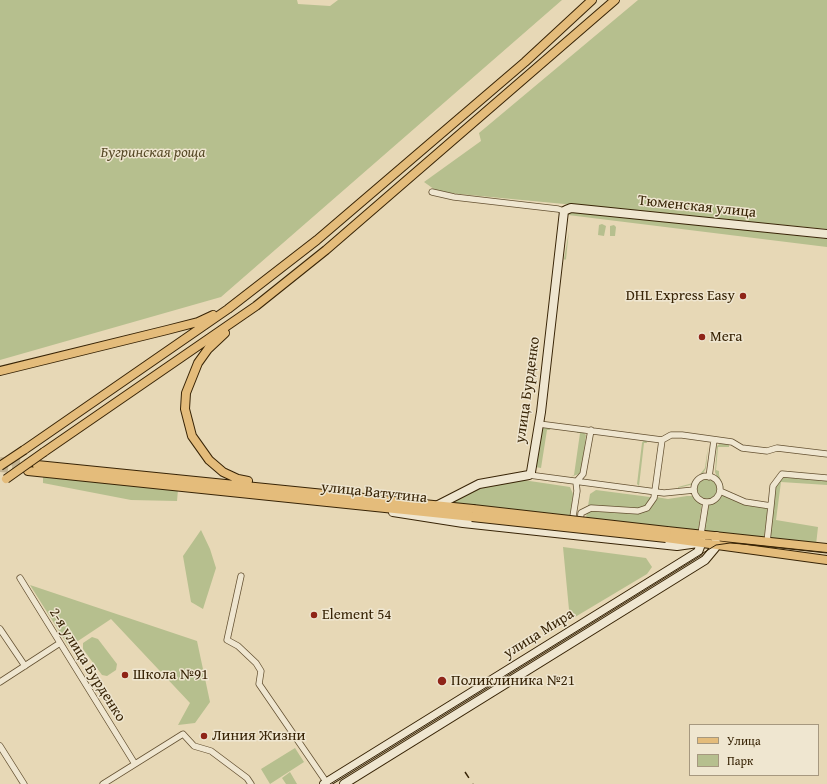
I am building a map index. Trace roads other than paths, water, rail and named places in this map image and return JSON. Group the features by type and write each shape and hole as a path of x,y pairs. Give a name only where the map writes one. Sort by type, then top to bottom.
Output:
{"main road":[{"path":"0,466 228,309 317,240 525,62 592,0"},
{"path":"3,482 44,452 242,317 326,250 615,0"},
{"path":"0,371 198,322 228,309"},
{"path":"242,317 208,349 194,370 186,393 185,409 188,426 199,448 209,460 223,472 238,479 278,489"},
{"name":"улица Ватутина","path":"37,464 438,506 473,513"},
{"name":"улица Ватутина","path":"28,471 379,508 473,513 667,535 701,534"},
{"path":"701,534 827,548"},
{"name":"улица Ватутина","path":"667,535 700,544 716,545"},
{"path":"716,545 827,560"}],"street":[{"path":"432,192 454,197 558,208 564,211"},
{"name":"Тюменская улица","path":"564,211 571,208 827,234"},
{"name":"улица Бурденко","path":"529,475 531,472 539,424 564,211"},
{"path":"539,424 662,440 671,435 732,442 742,448 767,450 777,448 827,454"},
{"path":"575,535 576,482 583,474 591,430"},
{"path":"575,535 581,513 585,510 592,508 638,511 647,508 652,502 655,492 662,440"},
{"path":"709,477 714,440"},
{"path":"767,542 773,486 782,474 827,478"},
{"path":"438,506 479,484 529,475 561,478 576,482 592,482 655,492 670,493 694,490"},
{"path":"706,502 697,496 694,490 698,480 709,477 716,480 720,491 745,502 771,506"},
{"path":"706,502 716,498 720,491"},
{"path":"379,508 448,521 677,546 700,544 706,502"},
{"path":"716,536 716,545"},
{"name":"улица Мира","path":"326,784 698,552 700,544"},
{"name":"улица Мира","path":"344,784 705,560 716,545"},
{"path":"677,546 682,551 685,560"},
{"path":"241,576 227,640 238,646 256,662 261,671 259,684 326,784"},
{"name":"2-я улица Бурденко","path":"20,578 135,764"},
{"path":"0,629 25,666"},
{"path":"561,637 567,646"},
{"path":"0,682 60,643"},
{"path":"103,784 183,734 194,746 212,751 247,778 252,784"},
{"path":"0,746 24,784"}],"tunnel":[{"path":"0,461 32,464"},
{"path":"0,468 23,470"}],"tram line":[{"path":"330,784 716,545 730,543 827,553"}],"railway":[{"path":"465,772 473,784"}],"place":[{"name":"DHL Express Easy","path":"743,296"},
{"name":"Мега","path":"702,337"},
{"name":"Element 54","path":"314,615"},
{"name":"Школа №91","path":"125,675"},
{"name":"Поликлиника №21","path":"442,681"},
{"name":"Линия Жизни","path":"204,736"}],"park label":[{"name":"Бугринская роща","path":"153,153"}]}
